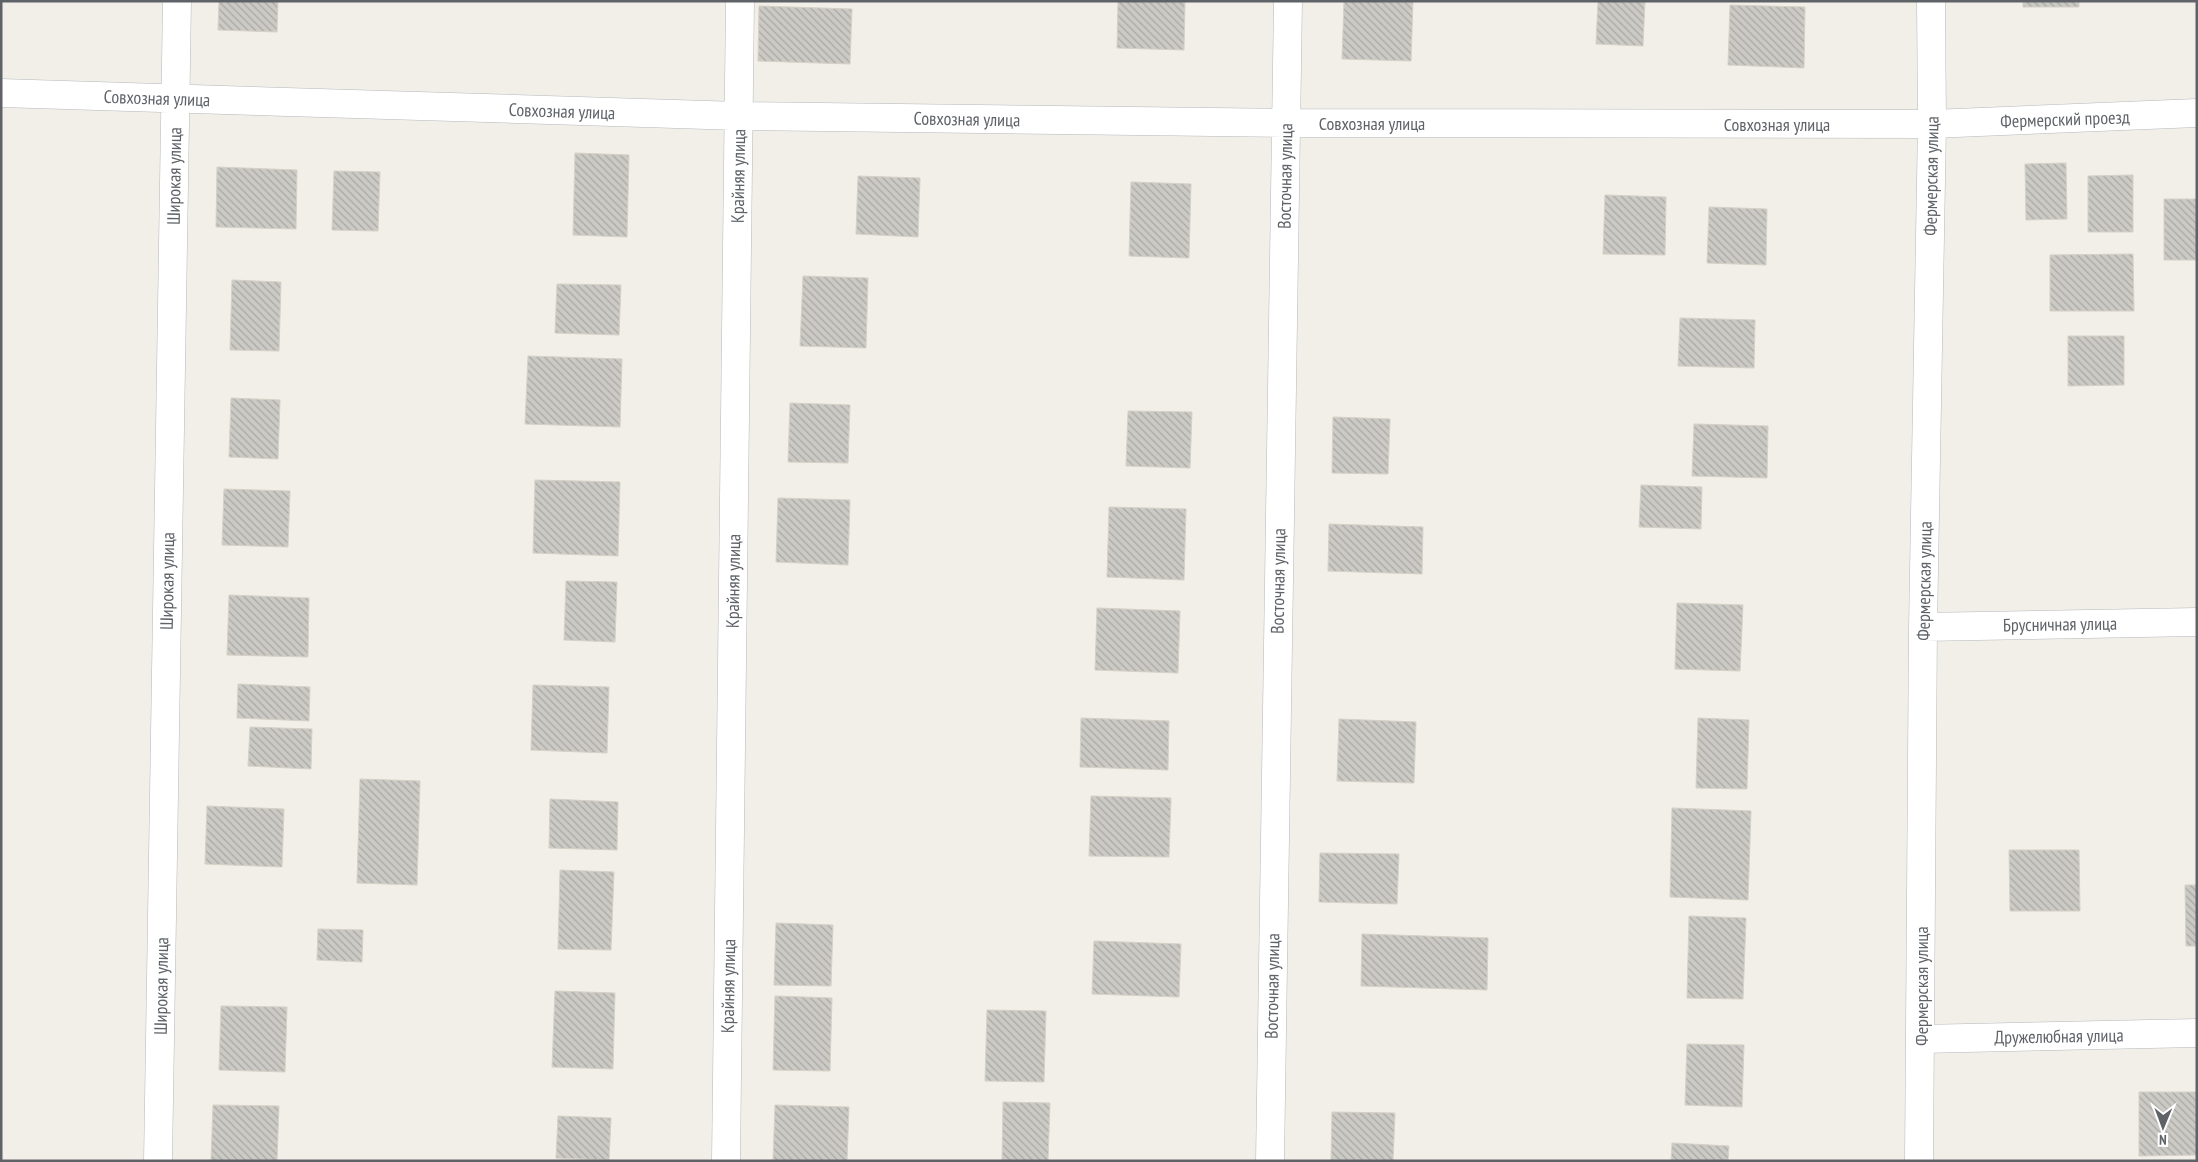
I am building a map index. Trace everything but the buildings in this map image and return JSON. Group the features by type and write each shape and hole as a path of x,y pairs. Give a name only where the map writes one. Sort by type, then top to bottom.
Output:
{"street":[{"name":"Широкая улица","path":"158,1161 177,1"},
{"name":"Крайняя улица","path":"726,1161 740,1"},
{"name":"Восточная улица","path":"1270,1161 1288,1"},
{"name":"Фермерская улица","path":"1919,1161 1923,627 1932,124 1931,1"},
{"name":"Совхозная улица","path":"1,93 739,116 1285,123 1932,124"},
{"name":"Фермерский проезд","path":"1932,124 2197,113"},
{"name":"Брусничная улица","path":"1923,627 2197,622"},
{"name":"Дружелюбная улица","path":"1920,1039 2197,1033"}]}
